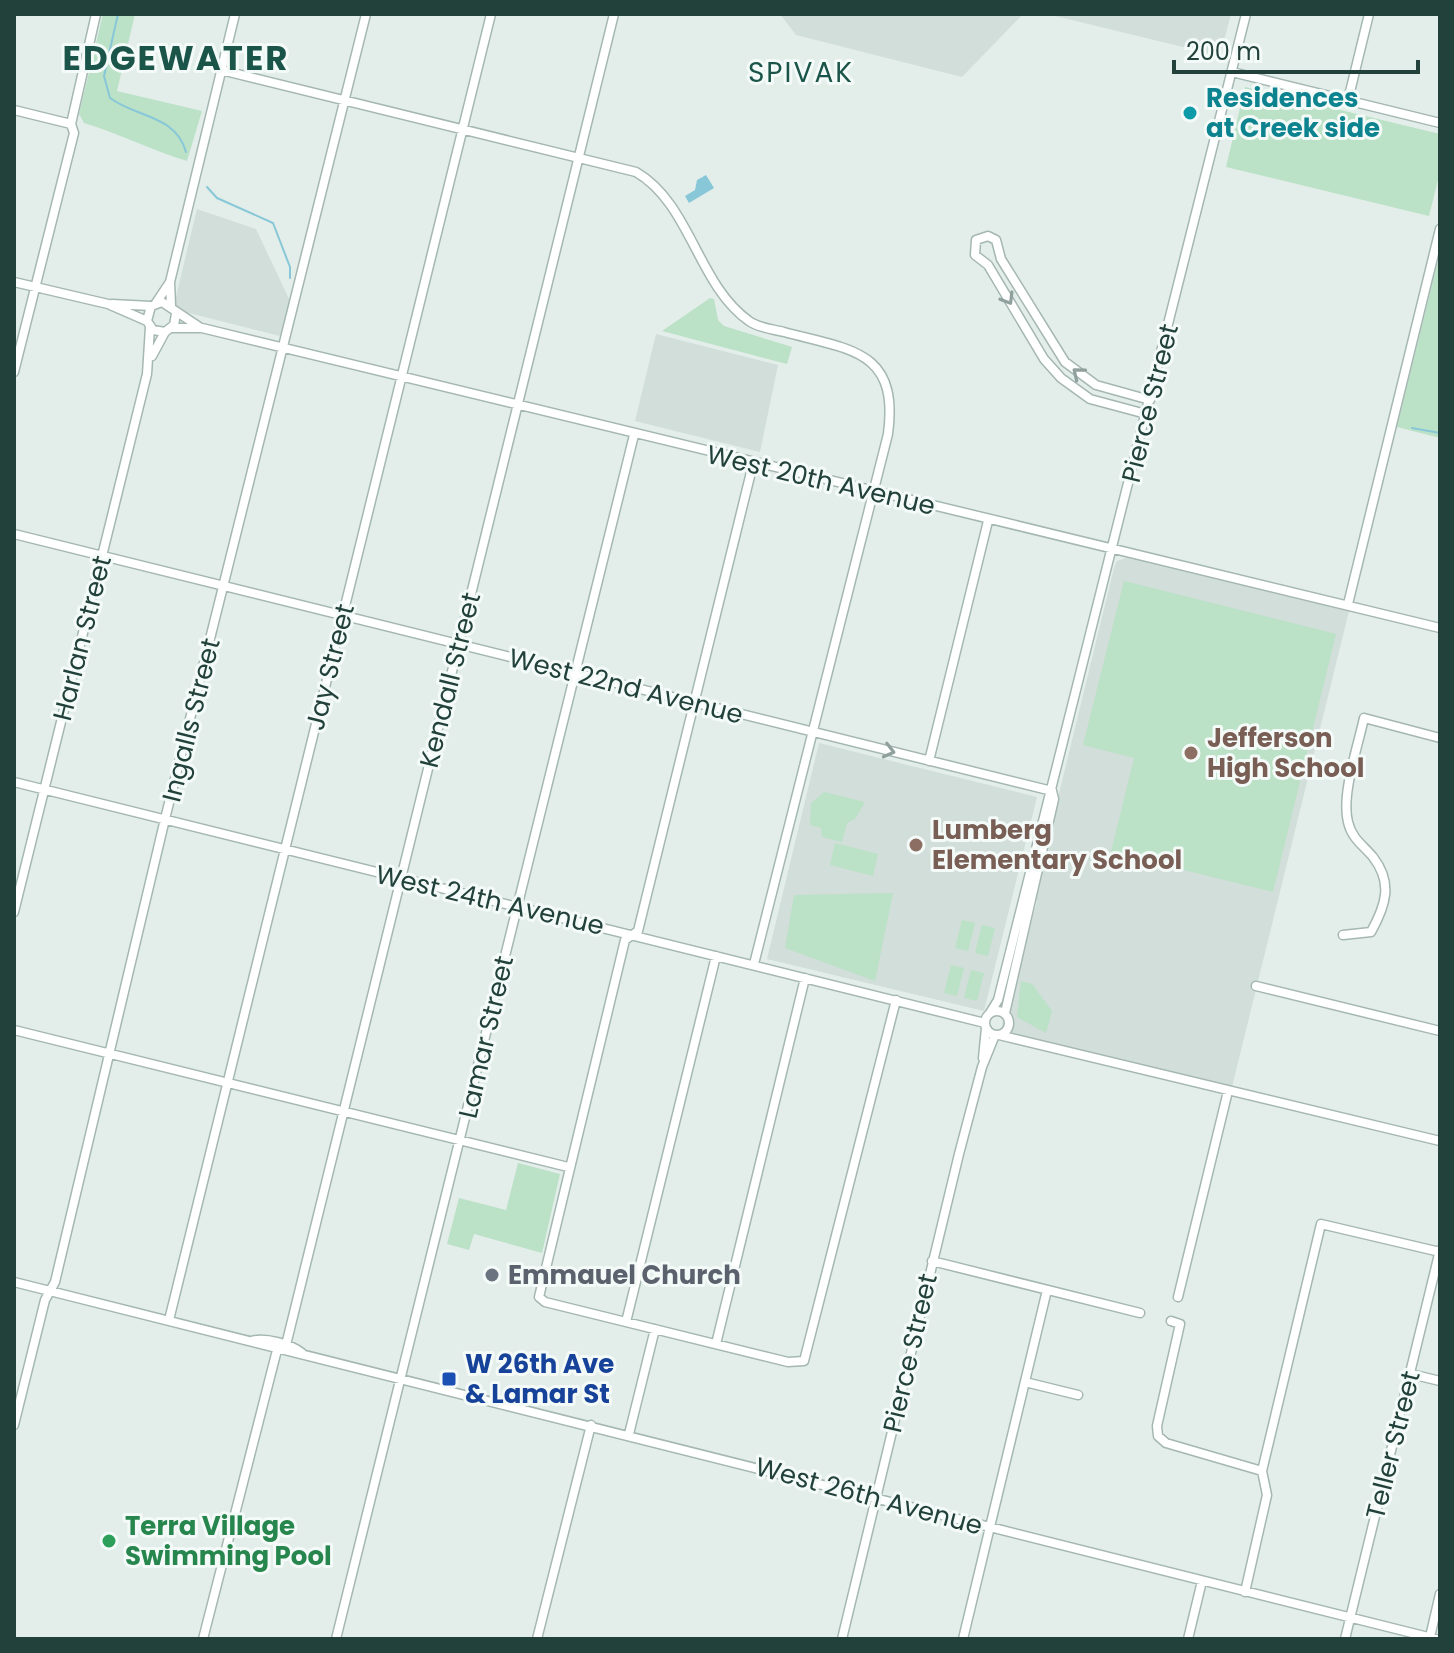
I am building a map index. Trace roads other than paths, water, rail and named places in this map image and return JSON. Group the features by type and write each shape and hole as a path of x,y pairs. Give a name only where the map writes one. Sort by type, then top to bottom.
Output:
{"street":[{"path":"14,372 74,133 71,124 96,14"},
{"path":"174,310 170,282 235,14"},
{"name":"Ingalls Street","path":"14,1425 110,1054 165,819 366,14"},
{"name":"Jay Street","path":"169,1320 491,14"},
{"name":"Kendall Street","path":"286,1345 614,14"},
{"name":"Pierce Street","path":"842,1639 932,1261 982,1067 987,1020 998,1000 1052,791 1246,14"},
{"path":"1348,100 1369,14"},
{"path":"221,70 636,172 657,185 733,308 752,324 850,349 882,372 889,389 891,409 754,964"},
{"path":"1232,72 1440,123"},
{"path":"14,110 71,124"},
{"path":"1348,604 1440,229"},
{"path":"1146,414 1090,399 1054,372 988,265 975,255 976,240 985,236 996,240 1001,259 1056,351 1071,368 1096,385 1150,400"},
{"path":"14,282 108,304 153,305 170,282"},
{"path":"108,304 148,324"},
{"name":"West 20th Avenue","path":"153,305 174,310 202,328"},
{"name":"Harlan Street","path":"14,912 149,364 148,324 153,305"},
{"name":"Harlan Street","path":"149,364 168,330 174,310"},
{"name":"West 20th Avenue","path":"148,324 168,330 202,328 988,521 1114,546 1440,628"},
{"name":"Lamar Street","path":"336,1639 462,1141 634,435"},
{"path":"753,464 638,931 625,941 539,1297 545,1302 716,1344 796,1363 804,1361 896,1000"},
{"path":"929,761 988,521"},
{"name":"West 22nd Avenue","path":"14,534 1052,791"},
{"path":"1343,935 1371,932 1383,911 1387,883 1373,857 1355,840 1348,822 1347,803 1364,718 1440,738"},
{"name":"West 24th Avenue","path":"14,782 805,978 987,1020"},
{"name":"Pierce Street","path":"1005,1013 1054,799 1052,791"},
{"path":"626,1322 716,956"},
{"path":"716,1344 805,978"},
{"path":"1256,986 1440,1031"},
{"path":"1029,1041 1010,1024 1005,1013 987,1020 997,1035 1440,1141"},
{"path":"997,1035 1010,1024"},
{"path":"14,1030 568,1167"},
{"name":"Pierce Street","path":"982,1067 997,1035"},
{"path":"1178,1297 1228,1091"},
{"path":"1245,1592 1267,1495 1262,1471 1321,1224 1440,1251"},
{"name":"Teller Street","path":"1345,1639 1440,1251"},
{"path":"932,1261 1140,1313"},
{"name":"West 26th Avenue","path":"14,1282 1433,1638"},
{"path":"963,1639 1047,1290"},
{"path":"1175,1322 1157,1426 1158,1436 1166,1443 1262,1471"},
{"path":"629,1434 655,1329"},
{"name":"West 26th Avenue","path":"251,1341 258,1338 286,1345 302,1353"},
{"path":"203,1639 277,1350"},
{"path":"1411,1374 1440,1381"},
{"path":"1025,1382 1078,1395"},
{"path":"537,1639 591,1425"},
{"path":"1188,1639 1202,1581"},
{"path":"1433,1638 1440,1594"}],"water":[{"path":"706,175 714,188 689,203 685,196 695,190 697,180"}],"waterway":[{"path":"118,14 104,76 110,98 165,124 181,140 186,152"},
{"path":"207,187 217,198 273,223 290,267 290,278"},
{"path":"1412,428 1440,433"}],"place":[{"name":"Residences at Creek side","path":"1190,113"},
{"name":"Jefferson High School","path":"1191,753"},
{"name":"Lumberg Elementary School","path":"916,845"},
{"name":"Emmauel Church","path":"492,1275"},
{"name":"W 26th Ave & Lamar St","path":"449,1379"},
{"name":"Terra Village Swimming Pool","path":"109,1541"}],"district":[{"name":"EDGEWATER","path":"176,58"},
{"name":"SPIVAK","path":"801,72"}]}
